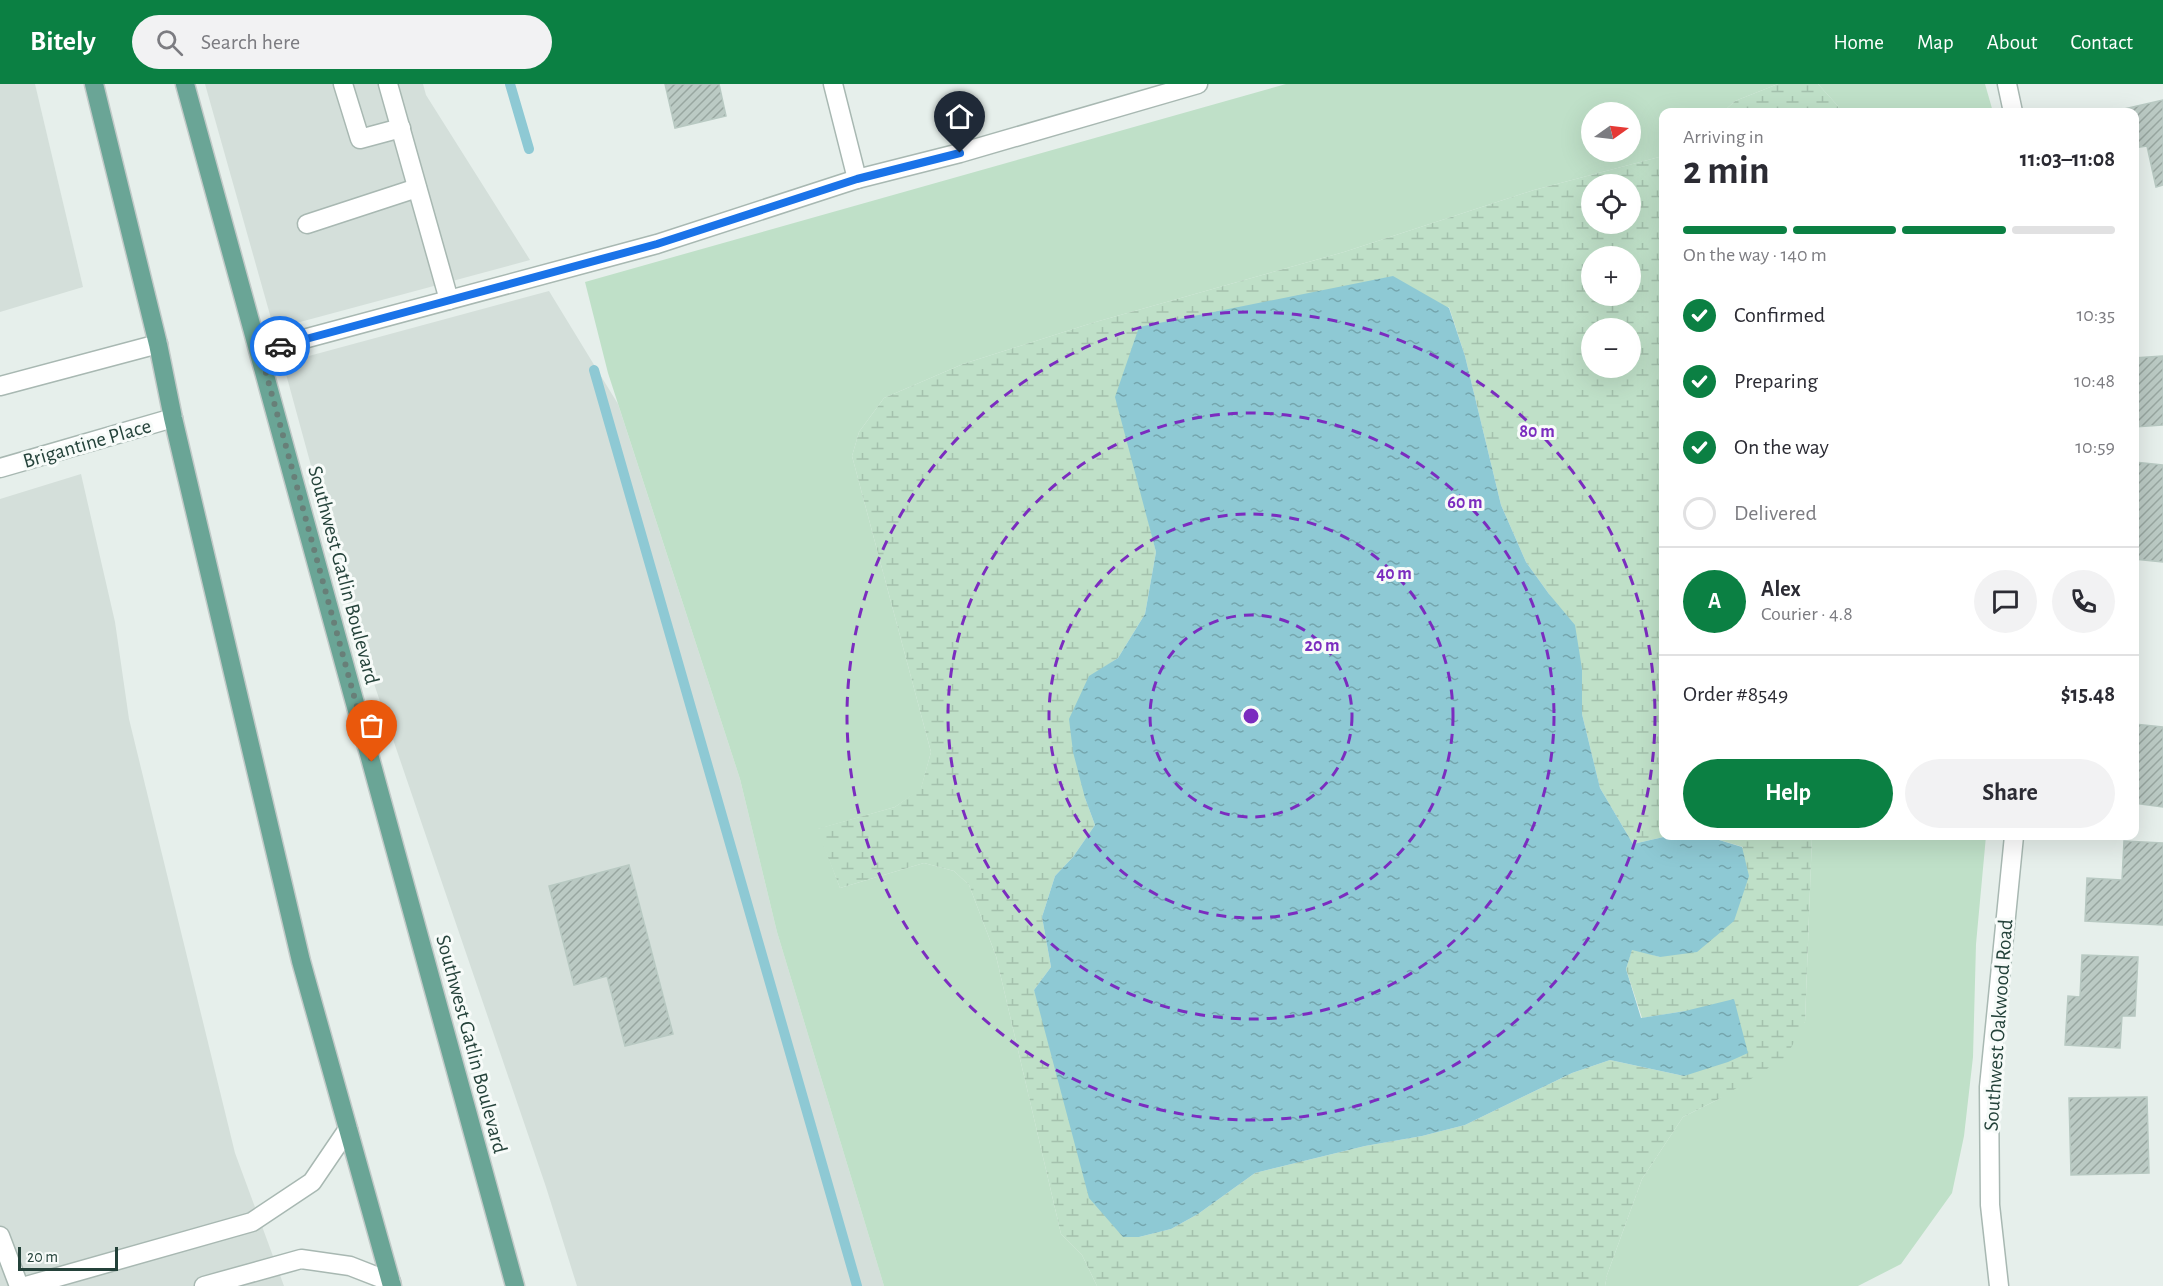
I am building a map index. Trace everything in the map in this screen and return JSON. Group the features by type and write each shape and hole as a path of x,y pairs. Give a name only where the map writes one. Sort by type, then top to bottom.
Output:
{"main road":[{"path":"94,84 158,344 301,961 392,1284"},
{"name":"Southwest Gatlin Boulevard","path":"185,84 515,1286"}],"street":[{"path":"343,84 360,140 401,128"},
{"path":"388,84 449,300"},
{"path":"833,84 857,179"},
{"path":"260,351 657,244 857,179 960,153 1198,84"},
{"path":"2007,84 2012,108"},
{"path":"307,224 417,188"},
{"path":"0,386 158,344"},
{"name":"Brigantine Place","path":"0,468 174,418"},
{"name":"Southwest Oakwood Road","path":"1999,1286 1990,1205 1989,1087 2014,840"},
{"path":"27,1286 252,1222 312,1182 348,1129"},
{"path":"0,1236 19,1286"},
{"path":"204,1286 301,1259 350,1266 392,1284"}],"shaded area":[{"path":"0,84 35,84 83,287 0,312"},
{"path":"205,84 423,84 426,95 530,260 274,329"},
{"path":"549,291 618,404 740,779 777,932 884,1286 577,1286 546,1187 357,634 283,363"},
{"path":"81,474 115,622 129,719 235,1153 284,1286 0,1286 0,499"}],"green space":[{"path":"1286,84 1778,84 1735,101 1727,108 1659,108 1659,157 1641,162 1641,102 1581,102 1581,162 1640,162 1595,174 1581,174 1581,178 1534,190 1344,252 1092,323 963,364 884,398 859,432 852,456 931,752 921,789 895,807 818,829 840,888 924,863 954,871 969,885 996,956 1061,1234 1082,1255 1097,1286 884,1286 777,932 740,779 608,373 585,282"},
{"path":"1778,84 1818,84 1839,108 1727,108 1735,101"},
{"path":"1818,84 1985,84 1992,108 1839,108"},
{"path":"1659,157 1659,838 1633,844 1600,788 1582,714 1582,669 1549,594 1526,562 1501,505 1465,356 1449,307 1141,491 1156,552 1145,614 1118,658 1089,677 1085,798 1095,825 1073,857 1055,876 1042,917 1051,967 1034,990 1139,1237 1171,1229 1198,1214 1255,1173 1365,1146 1422,1136 1465,1125 1572,1073 1610,1060 1684,1076 1685,1011 1642,1018 1626,969 1632,949 1660,957 1743,847 1719,840 1812,840 1805,1022 1786,1057 1719,1099 1683,1117 1642,1179 1605,1286 1097,1286 1082,1255 1061,1234 996,956 969,885 954,871 924,863 840,888 817,829 895,807 921,788 931,752 852,456 859,432 884,398 963,364 1092,323 1344,252 1534,190 1581,178 1581,234 1641,234 1641,174 1595,174"},
{"path":"1812,840 1986,840 1976,944 1973,1057 1964,1136 1952,1193 1901,1264 1858,1286 1605,1286 1642,1179 1683,1117 1719,1099 1805,1022"}],"water":[{"path":"1393,276 1449,308 1465,356 1501,505 1526,562 1575,625 1582,669 1582,714 1600,788 1633,844 1659,838 1659,840 1719,840 1742,847 1749,876 1734,921 1697,952 1660,957 1632,950 1626,969 1641,1018 1685,1011 1734,999 1748,1053 1684,1076 1610,1060 1572,1073 1465,1125 1422,1136 1365,1146 1255,1173 1198,1214 1171,1229 1139,1237 1123,1237 1089,1198 1034,990 1051,967 1042,917 1055,876 1073,857 1095,825 1073,752 1069,719 1089,676 1118,658 1145,614 1156,552 1115,397 1139,327"}],"building":[{"path":"665,84 719,84 726,116 675,128"},
{"path":"2163,100 2163,185 2156,187 2147,146 2139,147 2139,108 2128,108"},
{"path":"2163,356 2163,425 2139,427 2139,358"},
{"path":"2139,463 2163,465 2163,562 2139,560"},
{"path":"2139,725 2163,727 2163,807 2139,804"},
{"path":"2124,841 2163,843 2163,925 2085,921 2087,878 2122,880"},
{"path":"629,865 673,1034 625,1046 607,976 574,985 549,886"},
{"path":"2082,955 2138,957 2135,1016 2122,1016 2120,1048 2065,1045 2068,996 2080,997"},
{"path":"2147,1097 2149,1173 2071,1175 2069,1098"}],"waterway":[{"path":"510,84 529,149"},
{"path":"594,370 857,1286"}],"way so far":[{"path":"280,346 260,351 372,762"}],"route":[{"path":"280,346 657,244 857,179 960,153"}]}
